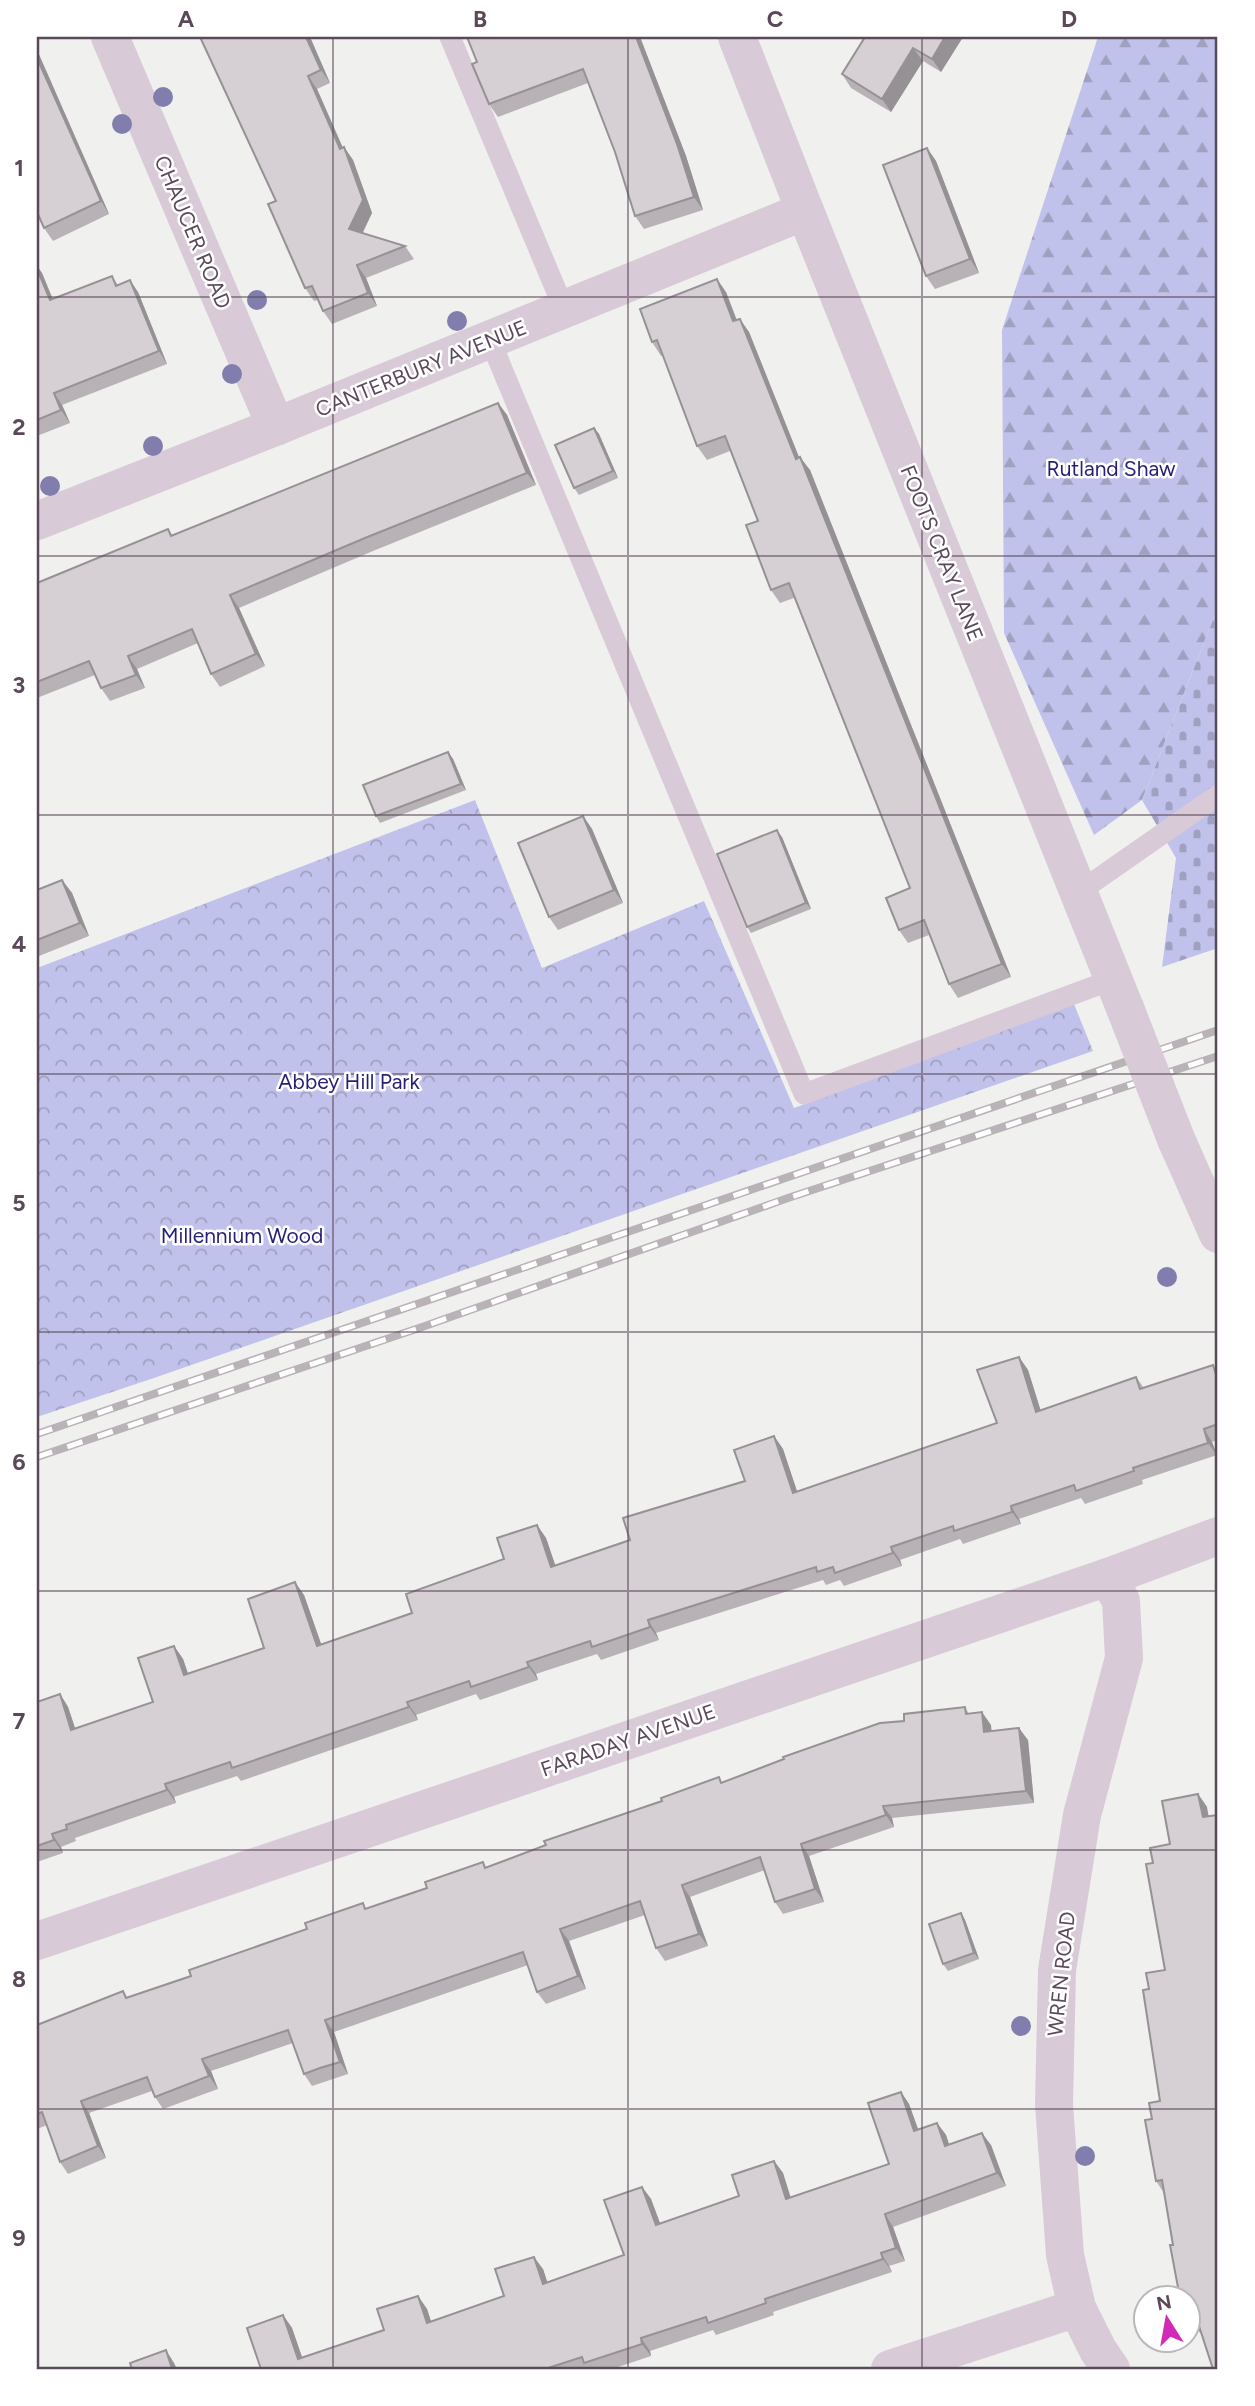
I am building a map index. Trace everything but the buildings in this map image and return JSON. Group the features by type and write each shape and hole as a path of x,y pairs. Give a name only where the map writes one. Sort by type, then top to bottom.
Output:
{"street":[{"name":"CHAUCER ROAD","path":"110,37 276,427"},
{"name":"FOOTS CRAY LANE","path":"737,37 1176,1139 1218,1234"},
{"name":"CANTERBURY AVENUE","path":"37,521 276,427 805,211"},
{"name":"FARADAY AVENUE","path":"37,1941 1108,1577 1218,1536"},
{"name":"WREN ROAD","path":"1108,1577 1121,1601 1124,1658 1083,1815 1057,1970 1054,2105 1065,2255 1077,2308 1098,2350 1111,2369"},
{"path":"890,2369 1077,2308"}],"lane":[{"path":"450,37 564,309"},
{"path":"490,340 804,1094 1120,994"},
{"path":"1079,892 1218,796"}],"green space":[{"name":"Rutland Shaw","path":"1098,37 1218,37 1218,607 1142,800 1094,835 1004,633 1002,330"},
{"path":"1218,607 1218,948 1162,967 1176,858 1142,800"},
{"name":"Abbey Hill Park","path":"475,800 542,968 704,901 794,1108 1074,1004 1093,1051 37,1417 37,968"}],"railway":[{"path":"37,1434 1218,1030"},
{"path":"37,1457 422,1327 788,1198 1218,1056"}],"park label":[{"name":"Millennium Wood","path":"242,1235"}]}
